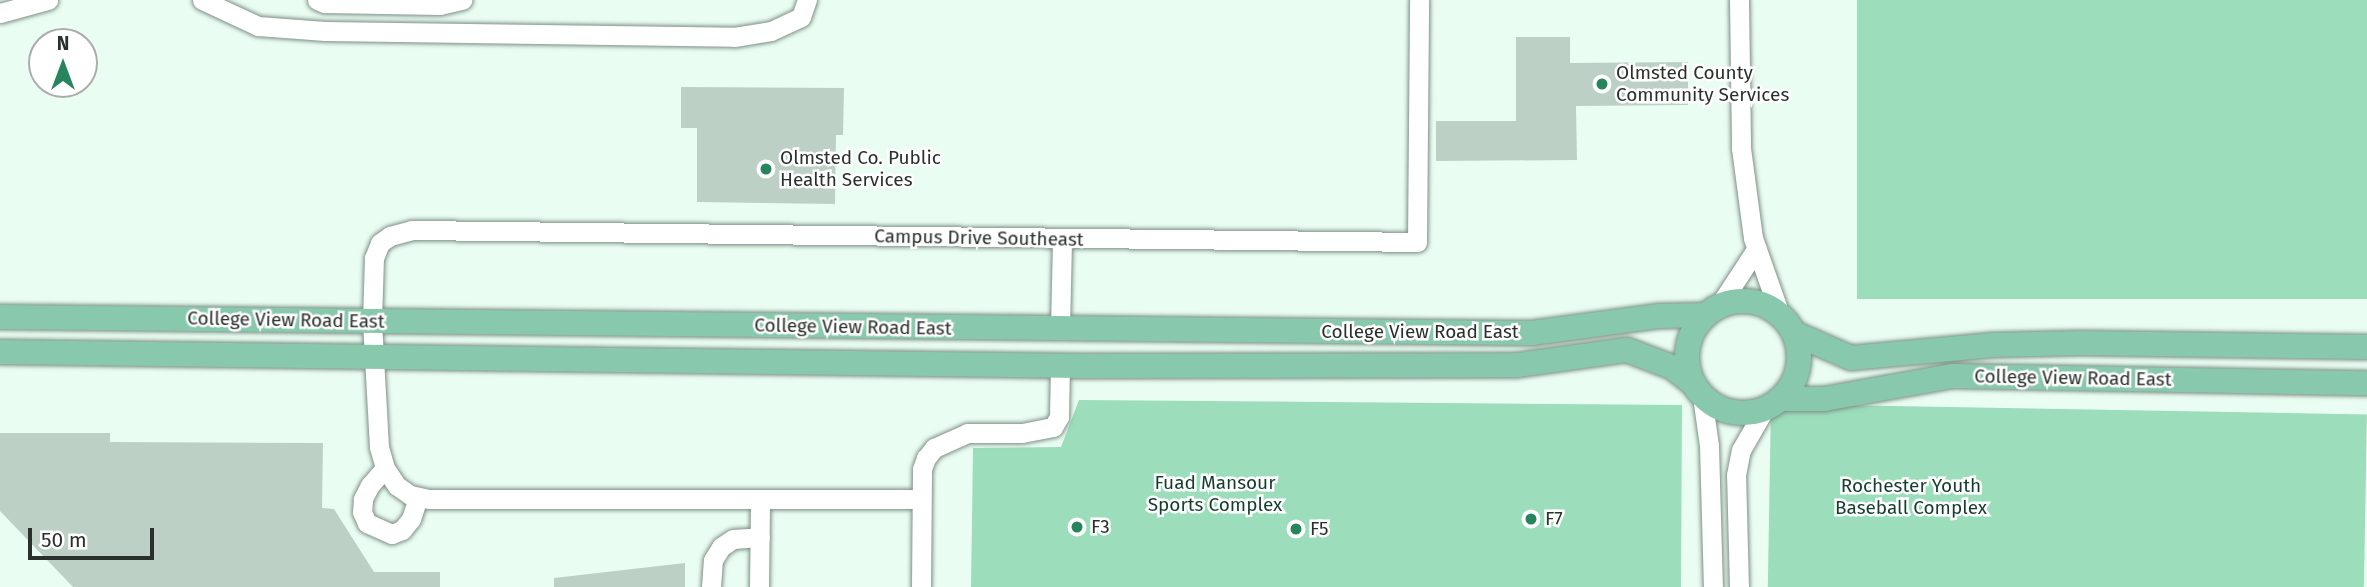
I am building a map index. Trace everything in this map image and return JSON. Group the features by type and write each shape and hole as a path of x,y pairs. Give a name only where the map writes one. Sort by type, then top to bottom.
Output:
{"main road":[{"path":"1739,300 1760,303 1779,313 1796,334 1800,352 1799,369 1792,386 1773,405 1731,412 1698,390 1689,373 1687,348 1697,325 1712,310 1739,300"},
{"name":"College View Road East","path":"0,317 1532,333 1712,310"},
{"name":"College View Road East","path":"1796,334 1851,358 1993,345 2367,347"},
{"name":"College View Road East","path":"0,352 1060,366 1517,365 1627,350 1672,367 1698,390"},
{"name":"College View Road East","path":"1773,405 1824,399 1952,376 2367,383"}],"street":[{"path":"0,13 48,0"},
{"path":"202,0 258,26 325,31 734,37 771,31 801,17 807,0"},
{"path":"317,0 324,3 440,5 463,0"},
{"name":"Campus Drive Southeast","path":"372,321 374,258 380,243 390,236 412,230 1418,242 1419,0"},
{"path":"1740,0 1741,148 1757,248 1779,313"},
{"path":"1060,329 1062,239"},
{"path":"1712,310 1757,248"},
{"path":"372,321 379,447 385,468 397,486 418,497 921,499"},
{"path":"920,587 922,469 934,448 967,433 1022,433 1053,427 1059,417 1060,366"},
{"path":"1698,390 1709,446 1713,587"},
{"path":"1739,587 1736,475 1741,450 1773,405"},
{"path":"385,468 370,485 363,499 362,512 367,523 392,534 402,530 411,519 418,497"},
{"path":"759,587 760,499"},
{"path":"711,587 713,560 721,547 733,539 760,537"}],"green space":[{"path":"1857,0 2367,0 2367,299 1857,299"},
{"name":"Fuad Mansour Sports Complex","path":"1079,400 1682,405 1681,587 971,587 973,448 1061,447"},
{"name":"Rochester Youth Baseball Complex","path":"1771,404 2367,414 2364,587 1768,587"}],"building":[{"name":"Olmsted County Community Services","path":"1516,37 1570,37 1570,63 1688,62 1688,105 1576,106 1577,160 1436,161 1436,121 1516,121"},
{"name":"Olmsted Co. Public Health Services","path":"681,87 844,88 843,135 836,135 835,204 697,202 697,128 681,128"},
{"path":"0,433 110,433 110,442 323,443 322,508 334,509 374,572 440,572 440,587 73,587 0,511"},
{"path":"685,563 685,587 554,587 554,578"}],"place":[{"name":"Olmsted County Community Services","path":"1602,84"},
{"name":"Olmsted Co. Public Health Services","path":"766,169"},
{"name":"F7","path":"1531,519"},
{"name":"F3","path":"1077,527"},
{"name":"F5","path":"1296,529"}]}
